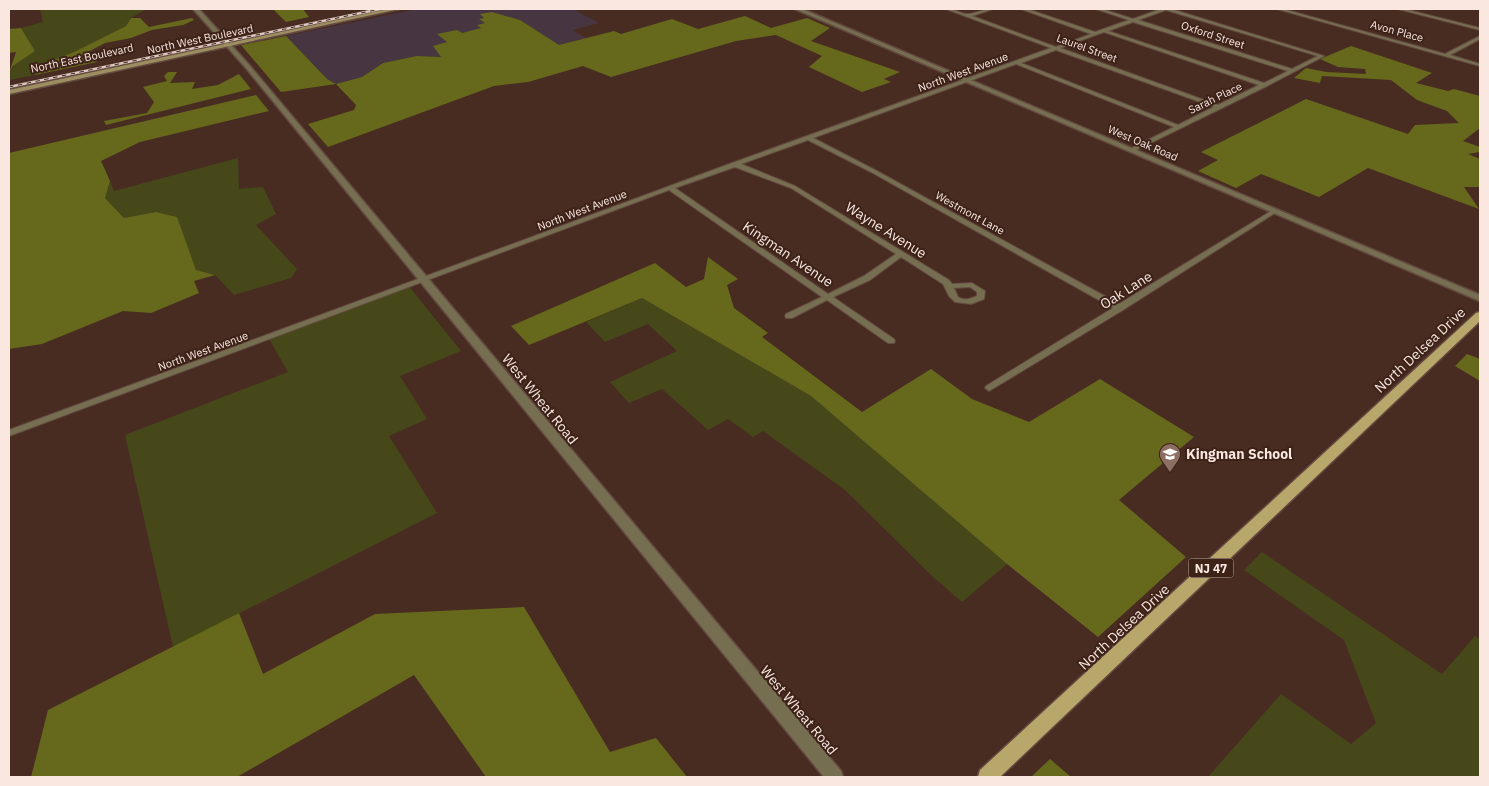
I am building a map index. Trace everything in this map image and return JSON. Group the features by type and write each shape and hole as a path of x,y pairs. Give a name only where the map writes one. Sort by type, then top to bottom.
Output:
{"main road":[{"name":"North East Boulevard","path":"9,84 225,42 365,9"},
{"name":"North West Boulevard","path":"9,92 225,42 396,9"},
{"name":"North Delsea Drive","path":"987,777 1480,315"}],"street":[{"name":"West Wheat Road","path":"196,9 835,777"},
{"name":"West Oak Road","path":"798,9 1480,298"},
{"name":"Laurel Street","path":"948,9 1218,107"},
{"path":"968,16 991,9"},
{"path":"1023,9 1096,34"},
{"name":"Oxford Street","path":"1098,9 1293,71"},
{"name":"North West Avenue","path":"9,433 423,281 734,164 1165,9"},
{"name":"Sarah Place","path":"1132,150 1322,56 1165,9"},
{"name":"Avon Place","path":"1279,9 1480,65"},
{"path":"1400,9 1480,29"},
{"path":"1104,31 1265,85"},
{"path":"1447,55 1480,37"},
{"path":"1017,63 1179,127"},
{"name":"Westmont Lane","path":"808,138 873,171 1120,308"},
{"name":"Wayne Avenue","path":"734,164 794,187 946,282 950,286 955,299 971,302 982,297 979,288 972,285 952,286"},
{"name":"Kingman Avenue","path":"670,188 891,342"},
{"name":"Oak Lane","path":"989,388 1275,211"},
{"path":"790,316 827,296 875,274 901,254"}],"shaded area":[{"path":"40,9 146,9 131,18 126,26 74,52 39,66 35,75 9,80 14,66 35,51 21,28 43,22"},
{"path":"273,9 303,9 309,17 286,22"},
{"path":"417,9 573,9 599,23 572,30 586,38 559,45 520,20 492,12 481,14 485,18 480,19 485,23 478,25 482,28 462,33 437,34 448,42 441,57 417,56 383,63 362,77 336,84 327,79 286,36"},
{"path":"492,12 520,20 559,45 614,31 621,34 672,19 698,29 745,16 771,28 807,18 830,28 811,41 900,72 884,79 891,82 862,92 809,67 822,56 776,35 736,41 611,77 583,66 528,82 494,86 328,147 308,124 354,110 356,105 336,84 362,77 383,63 417,56 441,57 433,46 447,42 437,34 457,30 462,33 481,28 477,25 485,23 479,19 484,18 480,14"},
{"path":"131,18 140,18 149,27 192,18 194,20 183,25 152,30 131,38 105,43 88,52 97,62 35,75 39,66 74,52 126,26"},
{"path":"9,26 10,29 21,28 35,51 13,66 9,73 16,52 9,53"},
{"path":"286,36 327,79 336,84 281,92 241,45"},
{"path":"1351,46 1432,73 1416,83 1448,91 1454,89 1480,96 1480,128 1463,141 1480,147 1480,152 1468,154 1480,159 1480,187 1464,187 1479,209 1368,168 1319,197 1261,174 1236,188 1198,171 1218,160 1201,152 1306,99 1408,134 1415,125 1459,123 1447,111 1417,100 1391,80 1322,76 1320,83 1294,78 1306,68 1326,72 1366,74 1365,69 1338,67 1320,59"},
{"path":"168,72 177,72 170,83 195,82 192,89 218,85 239,74 251,89 106,125 104,121 147,113 154,102 143,87 167,81 164,76"},
{"path":"256,95 269,111 140,142 101,161 110,181 105,198 124,218 156,212 177,217 196,270 215,275 194,281 199,293 151,313 123,311 42,344 9,349 9,153"},
{"path":"238,158 239,189 263,187 276,214 256,225 297,269 291,278 234,295 215,275 196,270 176,217 156,212 124,218 105,198 110,181 114,191"},
{"path":"708,257 738,279 727,285 734,308 768,333 762,337 862,412 931,369 972,399 1029,422 1100,379 1194,437 1119,500 1186,557 1098,637 1007,564 811,396 642,298 529,345 511,326 655,263 686,287 704,279"},
{"path":"408,285 461,351 400,376 427,419 389,436 437,513 173,647 125,435 288,372 268,337"},
{"path":"642,298 811,396 1007,564 962,602 932,576 845,490 763,431 753,437 728,419 708,430 662,389 629,403 610,382 677,351 648,324 605,342 586,322"},
{"path":"1467,354 1480,359 1480,381 1455,366"},
{"path":"1262,552 1442,674 1475,636 1480,639 1480,777 1208,777 1281,694 1351,744 1376,723 1344,640 1244,570"},
{"path":"524,607 610,752 656,738 687,777 486,777 414,675 237,777 31,777 48,710 239,613 263,674 375,614"},
{"path":"1050,759 1071,777 1031,777"}],"railway":[{"path":"9,87 380,9"}],"place":[{"name":"Kingman School","path":"1170,473"}]}
